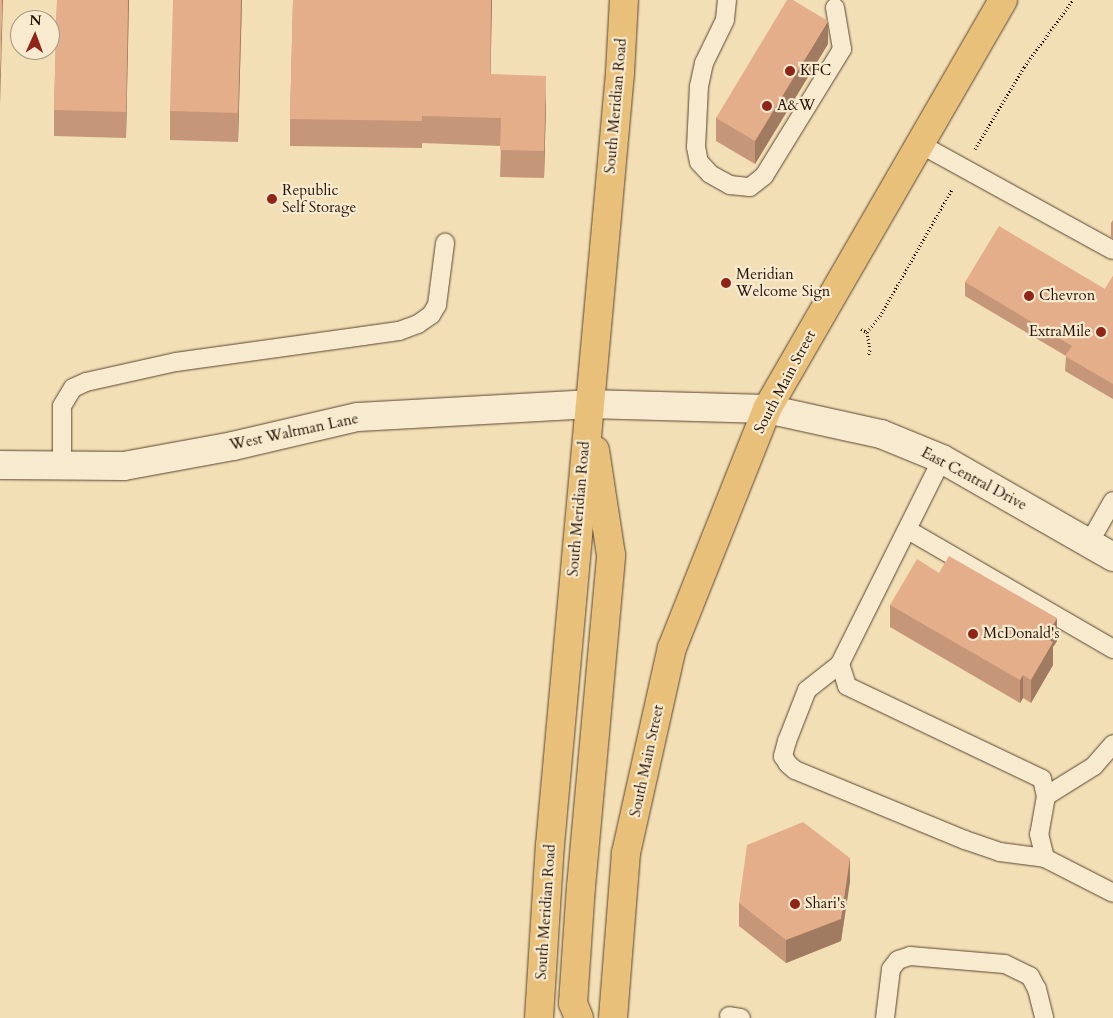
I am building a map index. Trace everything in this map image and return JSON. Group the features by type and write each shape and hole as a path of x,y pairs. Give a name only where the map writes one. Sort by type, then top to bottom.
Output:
{"main road":[{"name":"South Meridian Road","path":"539,1018 550,845 588,404 620,72 624,0"},
{"name":"South Main Street","path":"613,1018 626,853 672,648 767,409 918,143 1003,0"},
{"path":"579,1018 573,1003 580,896 610,555 588,404"}],"street":[{"name":"West Waltman Lane","path":"0,466 62,468 124,466 233,446 358,417 588,404 767,409"},
{"name":"East Central Drive","path":"767,409 881,434 942,459 1113,557"}],"lane":[{"path":"727,0 726,20 704,63 699,86 696,147 699,162 710,174 730,185 750,187 764,176 842,49 832,3"},
{"path":"918,143 1113,250"},
{"path":"62,468 62,406 73,388 86,382 176,362 399,331 418,324 432,315 437,305 445,242"},
{"path":"942,459 840,664 808,690 787,741 783,756 795,770 964,840 1000,852 1045,858 1113,894"},
{"path":"1089,543 1113,501"},
{"path":"908,530 1113,650"},
{"path":"840,664 847,686 1042,779 1046,796 1040,834 1045,858"},
{"path":"1046,796 1094,766 1113,744"},
{"path":"885,1018 891,969 898,960 910,956 1005,964 1030,976 1037,989 1044,1018"}],"path":[{"path":"979,142 1024,67 1073,0"},
{"path":"868,356 870,350 867,332 880,316 955,184"},
{"path":"861,329 867,332"}],"building":[{"path":"0,0 2,0 0,76"},
{"path":"57,0 128,0 126,112 54,110 55,60 60,60 60,10 57,10"},
{"path":"173,0 241,0 238,113 170,111"},
{"path":"293,0 491,0 490,74 546,76 544,151 500,150 501,118 422,116 422,121 290,119"},
{"path":"787,0 793,0 828,21 755,141 716,118"},
{"path":"999,226 1105,289 1113,276 1113,384 1065,356 1072,346 965,282"},
{"name":"McDonald's","path":"949,556 1057,618 1045,637 1053,642 1031,680 1023,675 1020,680 890,605 917,559 939,573"},
{"name":"Shari's","path":"803,822 850,858 841,919 786,940 739,903 747,845"}],"place":[{"name":"KFC","path":"790,71"},
{"name":"A&W","path":"767,106"},
{"name":"Republic Self Storage","path":"272,199"},
{"name":"Meridian Welcome Sign","path":"726,283"},
{"name":"Chevron","path":"1029,296"},
{"name":"ExtraMile","path":"1101,332"},
{"name":"McDonald's","path":"973,634"},
{"name":"Shari's","path":"795,904"}]}
